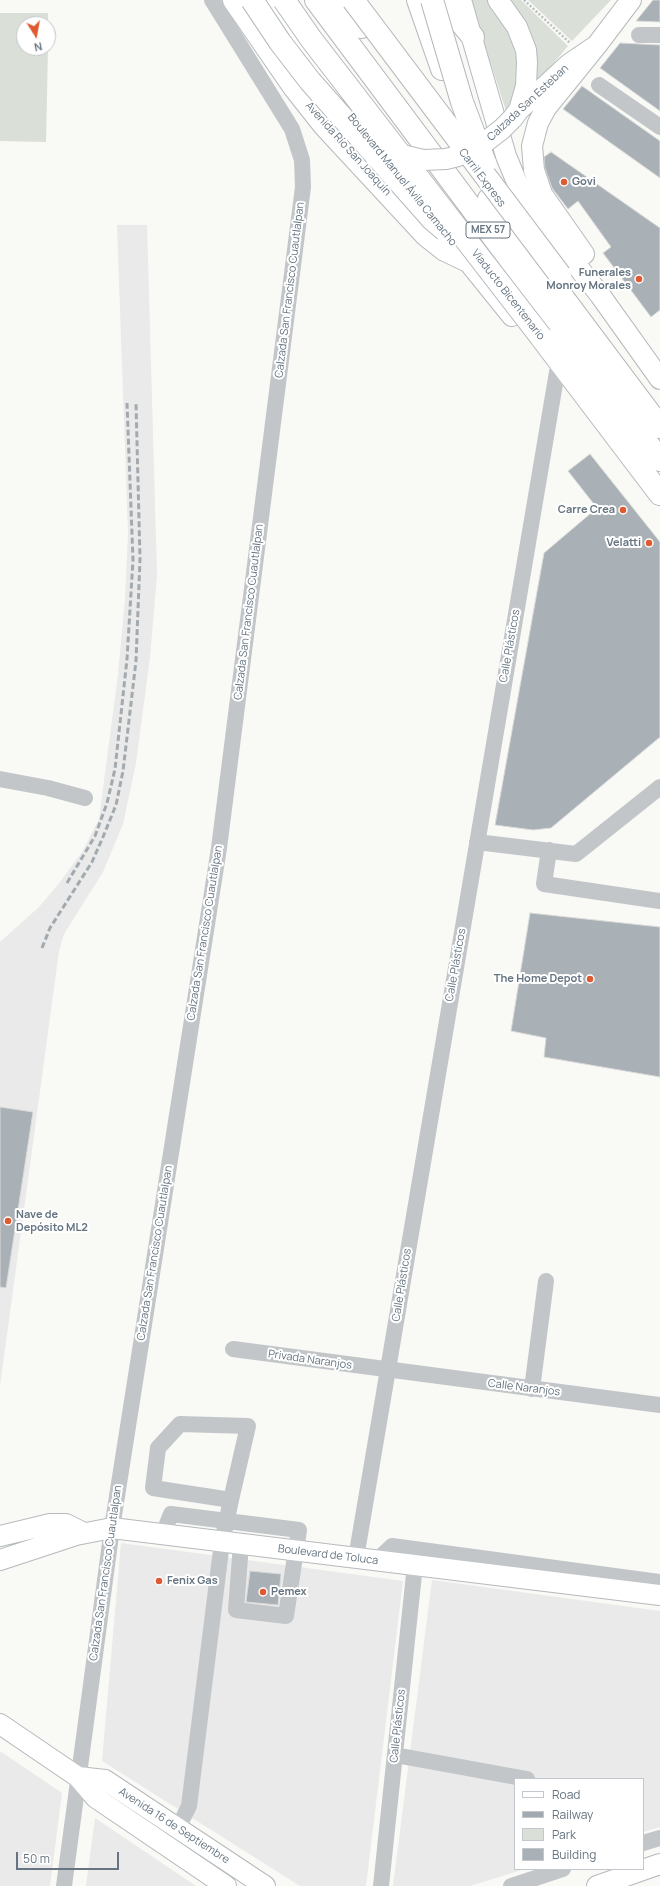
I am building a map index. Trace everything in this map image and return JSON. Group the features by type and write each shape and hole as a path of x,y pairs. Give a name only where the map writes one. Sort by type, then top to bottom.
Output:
{"highway":[{"name":"Avenida Río San Joaquín","path":"234,0 294,87 324,126 426,235 445,250 466,260"},
{"path":"252,0 280,42 310,81 421,207 432,219 449,233 464,238"},
{"name":"Viaducto Bicentenario","path":"284,0 311,39 660,494"},
{"name":"MEX 57","path":"316,0 660,460"},
{"name":"MEX 57","path":"340,0 492,194 537,263 660,427"},
{"name":"Carril Express","path":"348,0 660,414"},
{"path":"353,0 492,194 660,406"},
{"path":"418,0 492,194"},
{"path":"432,0 462,102 492,194"},
{"path":"442,0 473,37"},
{"path":"531,207 537,263"}],"main road":[{"name":"Boulevard Manuel Ávila Camacho","path":"267,0 336,99 557,372 660,507"},
{"path":"461,0 473,37 506,156 518,185 531,207 600,295 660,379"},
{"path":"498,0 517,27 526,50 528,74 526,86 515,114"},
{"name":"Calzada San Esteban","path":"364,132 394,153 423,160 446,159 458,156 480,146 502,129 515,114 569,64 597,45 632,0"},
{"path":"597,45 546,108 538,123 532,146 534,170 542,194 584,255 600,295"},
{"path":"0,1536 50,1524 66,1524 84,1533"},
{"name":"Boulevard de Toluca","path":"0,1560 84,1533 112,1528 415,1565 484,1566 527,1571 604,1581 660,1595"},
{"name":"Avenida 16 de Septiembre","path":"0,1724 78,1777 96,1798 226,1886"},
{"name":"Avenida 16 de Septiembre","path":"78,1777 105,1780 265,1886"},
{"path":"644,1870 660,1864"},
{"path":"597,1886 643,1870"}],"street":[{"name":"Calzada San Francisco Cuautlalpan","path":"64,1886 112,1528 219,848 303,187 302,160 292,129 212,0"},
{"path":"639,35 660,35"},
{"path":"599,85 660,127"},
{"name":"Calle Plásticos","path":"356,1558 557,372"},
{"path":"0,779 48,788 85,798"},
{"path":"477,842 576,854 660,787"},
{"path":"549,850 544,884 660,901"},
{"path":"532,1389 546,1281"},
{"name":"Privada Naranjos","path":"233,1350 388,1370"},
{"name":"Calle Naranjos","path":"388,1370 660,1405"},
{"path":"163,1534 171,1514 226,1520 299,1530 286,1616 236,1610 232,1543 226,1520 231,1500 248,1426 180,1424 158,1448 153,1488 231,1500"},
{"path":"178,1828 189,1806 232,1543"},
{"path":"376,1560 392,1546 484,1566"},
{"name":"Calle Plásticos","path":"381,1886 415,1565"},
{"path":"604,1581 660,1582"},
{"path":"395,1755 522,1778"},
{"path":"644,1843 660,1838"},
{"path":"511,1886 560,1870"}],"path":[{"path":"524,0 571,44"}],"shaded area":[{"path":"117,225 147,225 157,575 150,657 136,763 123,824 103,872 64,934 59,951 0,1386 0,942 39,907 60,882 82,852 99,819 118,675 125,599 128,533"},
{"path":"121,1543 403,1581 366,1886 300,1886 102,1761"},
{"path":"432,1580 660,1611 660,1827 644,1832 644,1778 514,1778 514,1870 522,1870 470,1886 393,1886"},
{"path":"0,1751 62,1793 50,1886 0,1886"},
{"path":"95,1818 196,1886 86,1886"}],"green space":[{"path":"469,0 491,0 513,38 519,65 519,86 506,111 477,20"},
{"path":"507,0 521,0 568,46 536,84 536,70"},
{"path":"528,0 611,0 572,41"},
{"path":"0,13 48,13 48,16 16,16 16,56 48,56 46,142 0,141"}],"building":[{"path":"653,0 660,0 660,22 636,21"},
{"path":"620,43 660,45 660,111 600,68"},
{"path":"582,86 660,141 660,178 563,109"},
{"path":"551,152 660,228 660,310 651,317 603,253 611,247 578,201 568,209 552,188 545,168 544,157"},
{"path":"590,454 660,542 660,737 551,828 533,830 495,825 544,553 597,508 568,471"},
{"name":"The Home Depot","path":"530,913 660,927 660,1077 544,1057 546,1038 511,1031"},
{"name":"Nave de Depósito ML2","path":"0,1107 33,1112 6,1288 0,1287"},
{"name":"Pemex","path":"250,1571 281,1574 278,1605 246,1602"}],"railway":[{"path":"67,883 95,836 107,803 115,769 127,659 133,560 127,403"},
{"path":"42,948 50,928 92,862 116,805 123,771 136,661 140,559 136,403"}],"place":[{"name":"Govi","path":"564,182"},
{"name":"Funerales Monroy Morales","path":"639,279"},
{"name":"Carre Crea","path":"623,510"},
{"name":"Velatti","path":"649,543"},
{"name":"The Home Depot","path":"590,979"},
{"name":"Nave de Depósito ML2","path":"8,1221"},
{"name":"Fenix Gas","path":"159,1581"},
{"name":"Pemex","path":"263,1592"}]}
